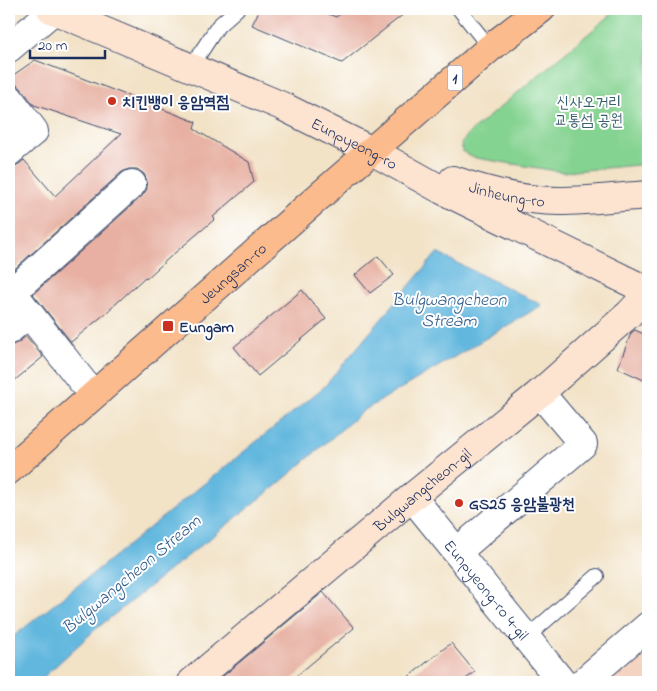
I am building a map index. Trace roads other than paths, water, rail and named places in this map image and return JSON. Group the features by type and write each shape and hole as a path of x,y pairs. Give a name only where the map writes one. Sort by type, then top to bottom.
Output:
{"main road":[{"name":"Eunpyeong-ro","path":"53,9 282,106 372,151 442,190 648,292"},
{"name":"1","path":"372,151 490,48 541,9"},
{"name":"Jinheung-ro","path":"372,151 470,186 505,195 559,201 648,195"},
{"name":"Jeungsan-ro","path":"9,470 308,205 372,151"},
{"name":"Bulgwangcheon-gil","path":"192,682 412,497 540,393 629,314 648,292"}],"street":[{"name":"Eunpyeong-ro","path":"9,48 53,9"},
{"path":"9,98 34,131 9,152"},
{"path":"93,395 19,322 12,292 132,184"},
{"path":"457,552 583,444 540,393"},
{"name":"Eunpyeong-ro 4-gil","path":"412,497 562,682"},
{"path":"583,682 648,626"}],"lane":[{"path":"191,67 218,26 237,9"},
{"path":"459,9 490,48"},
{"path":"527,637 597,576"}],"water":[{"name":"Bulgwangcheon Stream","path":"437,253 542,305 363,411 277,485 96,629 38,682 9,682 9,640 324,387"}],"place":[{"name":"치킨뱅이 응암역점","path":"112,101"},
{"name":"Eungam","path":"168,326"},
{"name":"GS25 응암불광천","path":"459,503"}],"park label":[{"name":"신사오거리 교통섬 공원","path":"589,110"}]}
